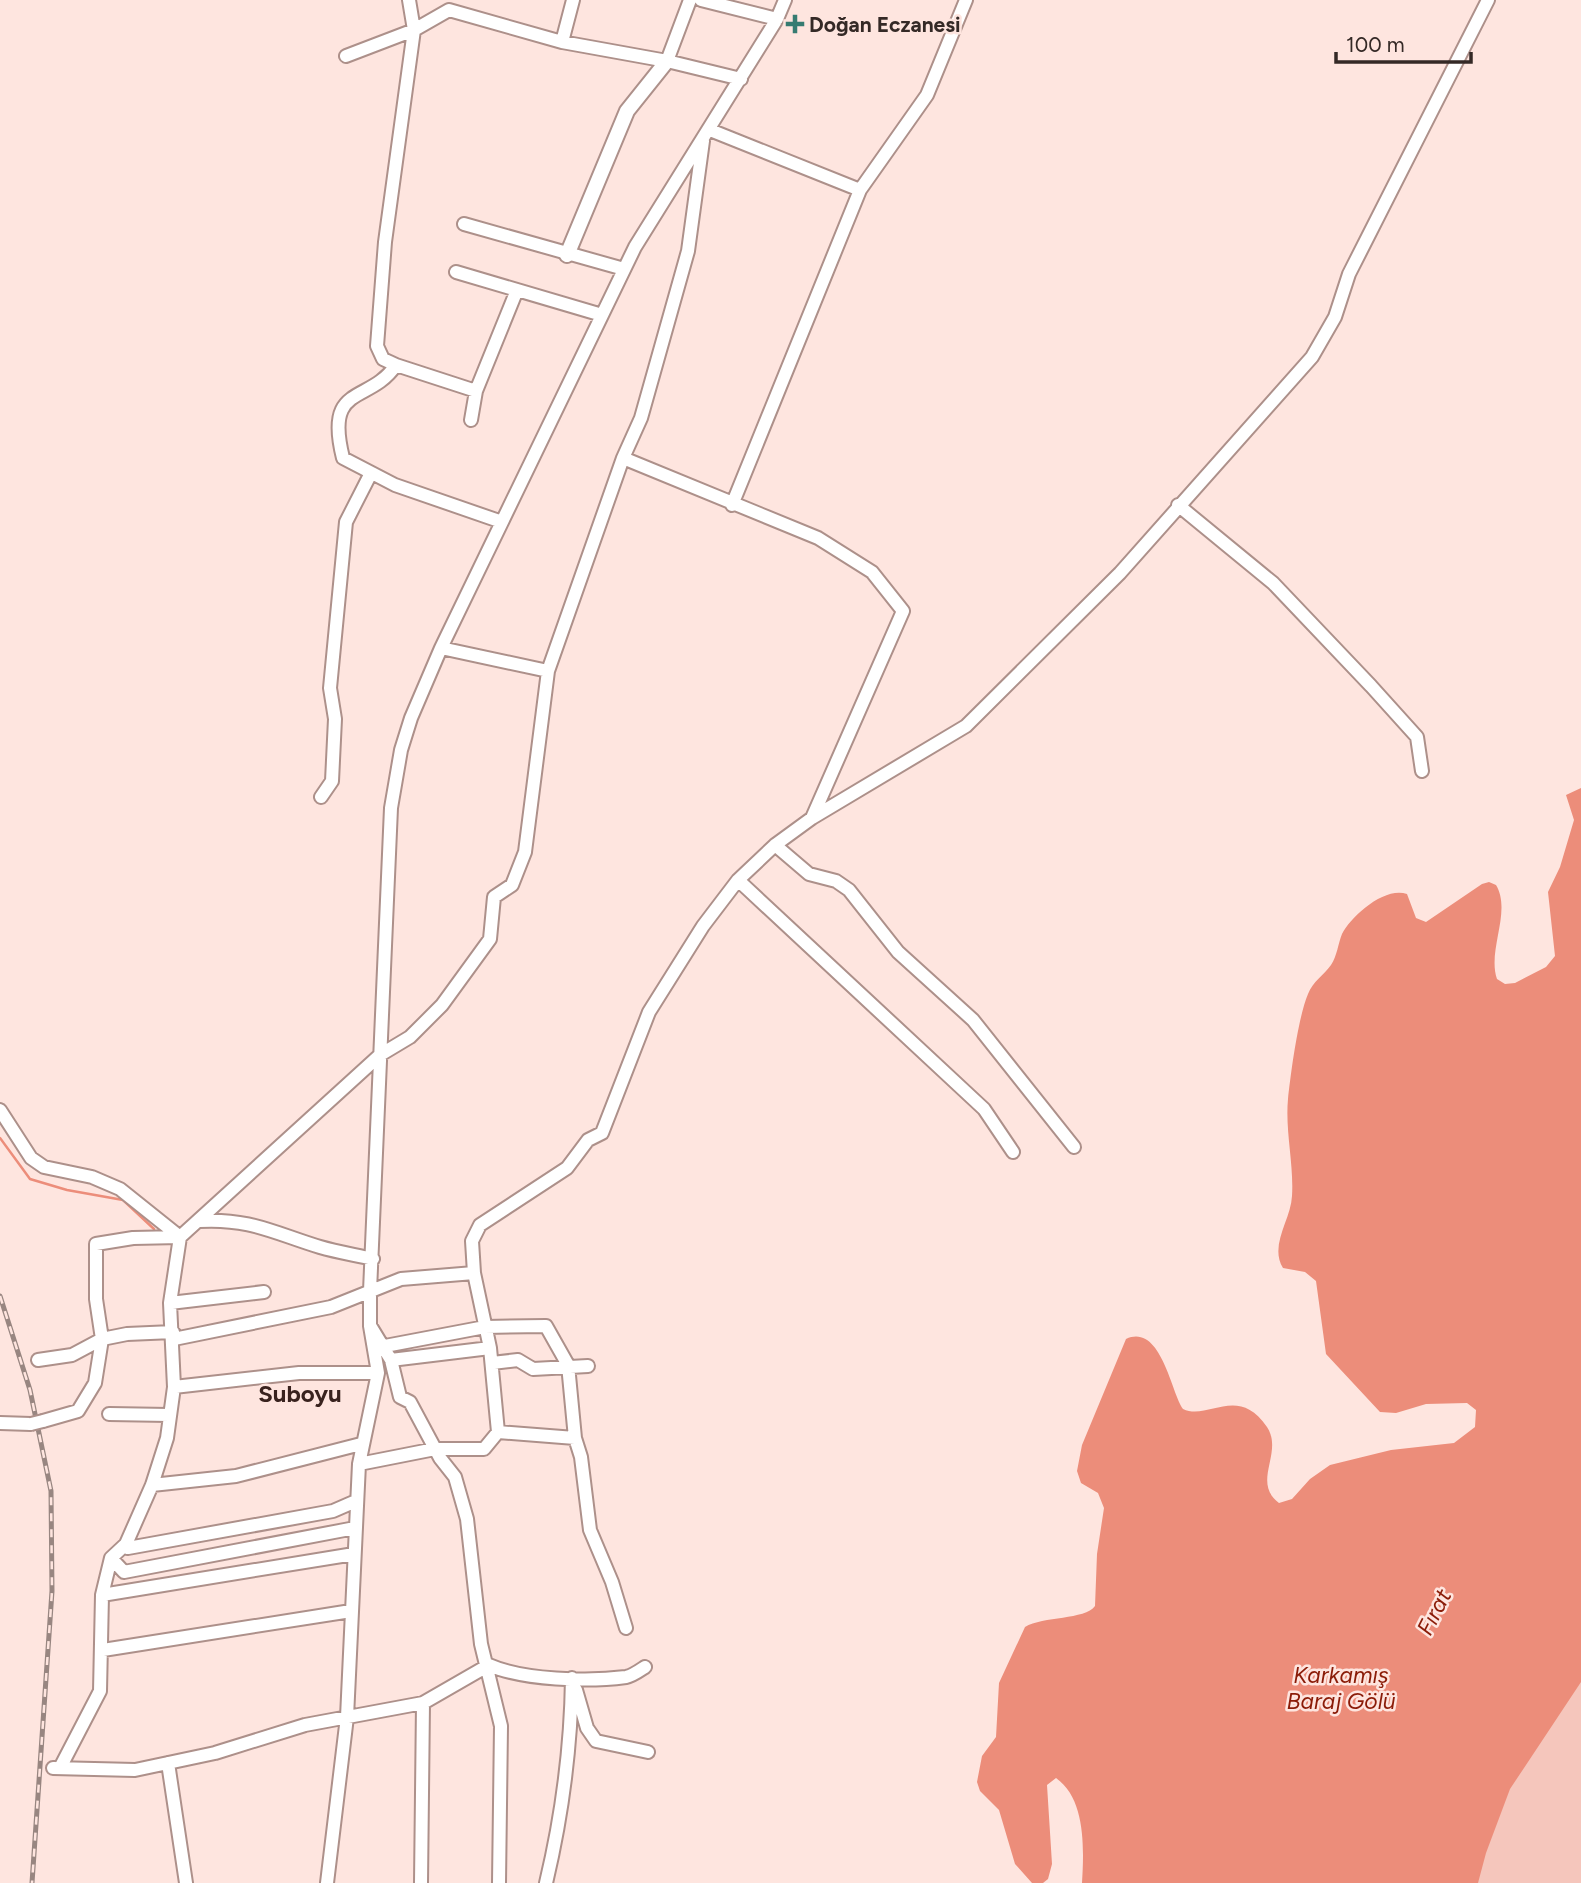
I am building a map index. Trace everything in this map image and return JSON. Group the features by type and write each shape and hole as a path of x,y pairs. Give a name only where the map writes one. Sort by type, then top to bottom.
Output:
{"main road":[{"path":"567,255 627,111 667,61"}],"street":[{"path":"410,0 414,30 386,242 377,346 383,359 396,365 476,391"},
{"path":"562,42 573,0"},
{"path":"667,61 690,0"},
{"path":"701,0 777,19"},
{"path":"327,1883 347,1717 361,1444 378,1373 370,1326 370,1292 394,786 411,718 441,648 624,269 661,202 707,134 777,19 785,0"},
{"path":"732,505 860,190 927,95 966,0"},
{"path":"359,1464 435,1449 484,1449 498,1432 490,1349 474,1273 472,1241 480,1225 567,1168 588,1140 602,1133 649,1012 703,926 738,880 775,845 812,818 967,726 1120,573 1312,357 1335,317 1349,274 1488,0"},
{"path":"346,57 414,30 450,5 562,42 667,61 741,79"},
{"path":"707,134 860,190"},
{"path":"0,1423 37,1423 78,1410 95,1383 102,1339 96,1299 96,1244 133,1238 180,1237 380,1055 410,1037 442,1005 491,939 494,897 512,885 525,852 548,671 623,458 641,418 688,251 707,134"},
{"path":"464,224 624,269"},
{"path":"456,272 602,315"},
{"path":"471,420 476,391 517,290"},
{"path":"396,365 390,374 355,393 343,407 338,437 343,458 395,485 502,522"},
{"path":"623,458 732,505 818,538 872,572 903,611 812,818"},
{"path":"321,797 332,781 335,719 330,688 346,522 371,473"},
{"path":"1178,505 1273,583 1371,685 1417,737 1422,771"},
{"path":"441,648 548,671"},
{"path":"775,845 809,874 836,881 849,890 898,952 973,1020 1053,1117 1074,1147"},
{"path":"738,880 984,1109 1013,1152"},
{"path":"0,1110 31,1157 44,1167 92,1177 120,1189 180,1237"},
{"path":"199,1222 222,1220 260,1225 320,1247 373,1259"},
{"path":"180,1237 170,1303 174,1387 166,1438 152,1485 126,1544 111,1558 102,1595 103,1650 100,1690 56,1768 135,1770 215,1753 305,1725 423,1703 489,1665"},
{"path":"38,1360 72,1355 102,1339 127,1334 173,1336 331,1307 401,1279 474,1273"},
{"path":"170,1303 264,1292"},
{"path":"370,1326 385,1346 391,1360 400,1397 410,1402 435,1449 455,1477 463,1500 481,1644 489,1665 501,1726 499,1883"},
{"path":"385,1346 485,1327 546,1326 568,1365 575,1438 581,1457 590,1530 612,1582 626,1628"},
{"path":"391,1360 490,1349"},
{"path":"492,1363 518,1360 533,1368 588,1366"},
{"path":"174,1387 299,1373 378,1373"},
{"path":"109,1414 169,1415"},
{"path":"498,1432 575,1438"},
{"path":"152,1485 236,1476 361,1444"},
{"path":"126,1544 128,1548 333,1511 356,1502"},
{"path":"111,1558 124,1572 355,1528"},
{"path":"102,1595 354,1554"},
{"path":"103,1650 351,1611"},
{"path":"489,1665 509,1674 572,1678 628,1677 645,1667"},
{"path":"572,1678 587,1728 596,1741 648,1752"},
{"path":"546,1883 556,1842 572,1728 572,1678"},
{"path":"421,1883 423,1703"},
{"path":"168,1763 186,1883"}],"shaded area":[{"path":"1581,1610 1581,1883 1453,1883"}],"water":[{"name":"Karkamış Baraj Gölü","path":"1581,788 1581,1682 1510,1789 1478,1883 1082,1883 1083,1840 1078,1811 1066,1787 1056,1778 1047,1785 1052,1864 1048,1879 1043,1883 1032,1883 1015,1864 999,1810 980,1791 977,1782 982,1756 996,1737 999,1683 1025,1627 1082,1614 1095,1606 1097,1554 1104,1508 1098,1493 1081,1483 1077,1471 1082,1445 1126,1339 1138,1337 1148,1341 1156,1350 1183,1409 1203,1411 1234,1406 1256,1414 1267,1427 1271,1437 1268,1486 1271,1495 1279,1503 1292,1499 1310,1479 1330,1465 1391,1450 1454,1443 1475,1427 1476,1410 1467,1403 1426,1404 1396,1413 1380,1412 1326,1354 1316,1281 1305,1272 1283,1268 1278,1250 1292,1196 1287,1111 1295,1045 1308,994 1333,961 1346,927 1370,904 1389,894 1407,894 1416,918 1426,922 1482,884 1489,882 1496,885 1502,907 1495,956 1497,979 1505,984 1515,983 1546,967 1555,956 1548,892 1560,867 1574,820 1566,795"}],"waterway":[{"path":"0,1138 30,1179 67,1190 123,1200 154,1229"}],"railway":[{"path":"0,1296 30,1390 51,1491 52,1591 32,1883"}],"place":[{"name":"Doğan Eczanesi","path":"795,24"}],"district":[{"name":"Suboyu","path":"300,1393"}],"water label":[{"name":"Fırat","path":"1434,1612"}]}
